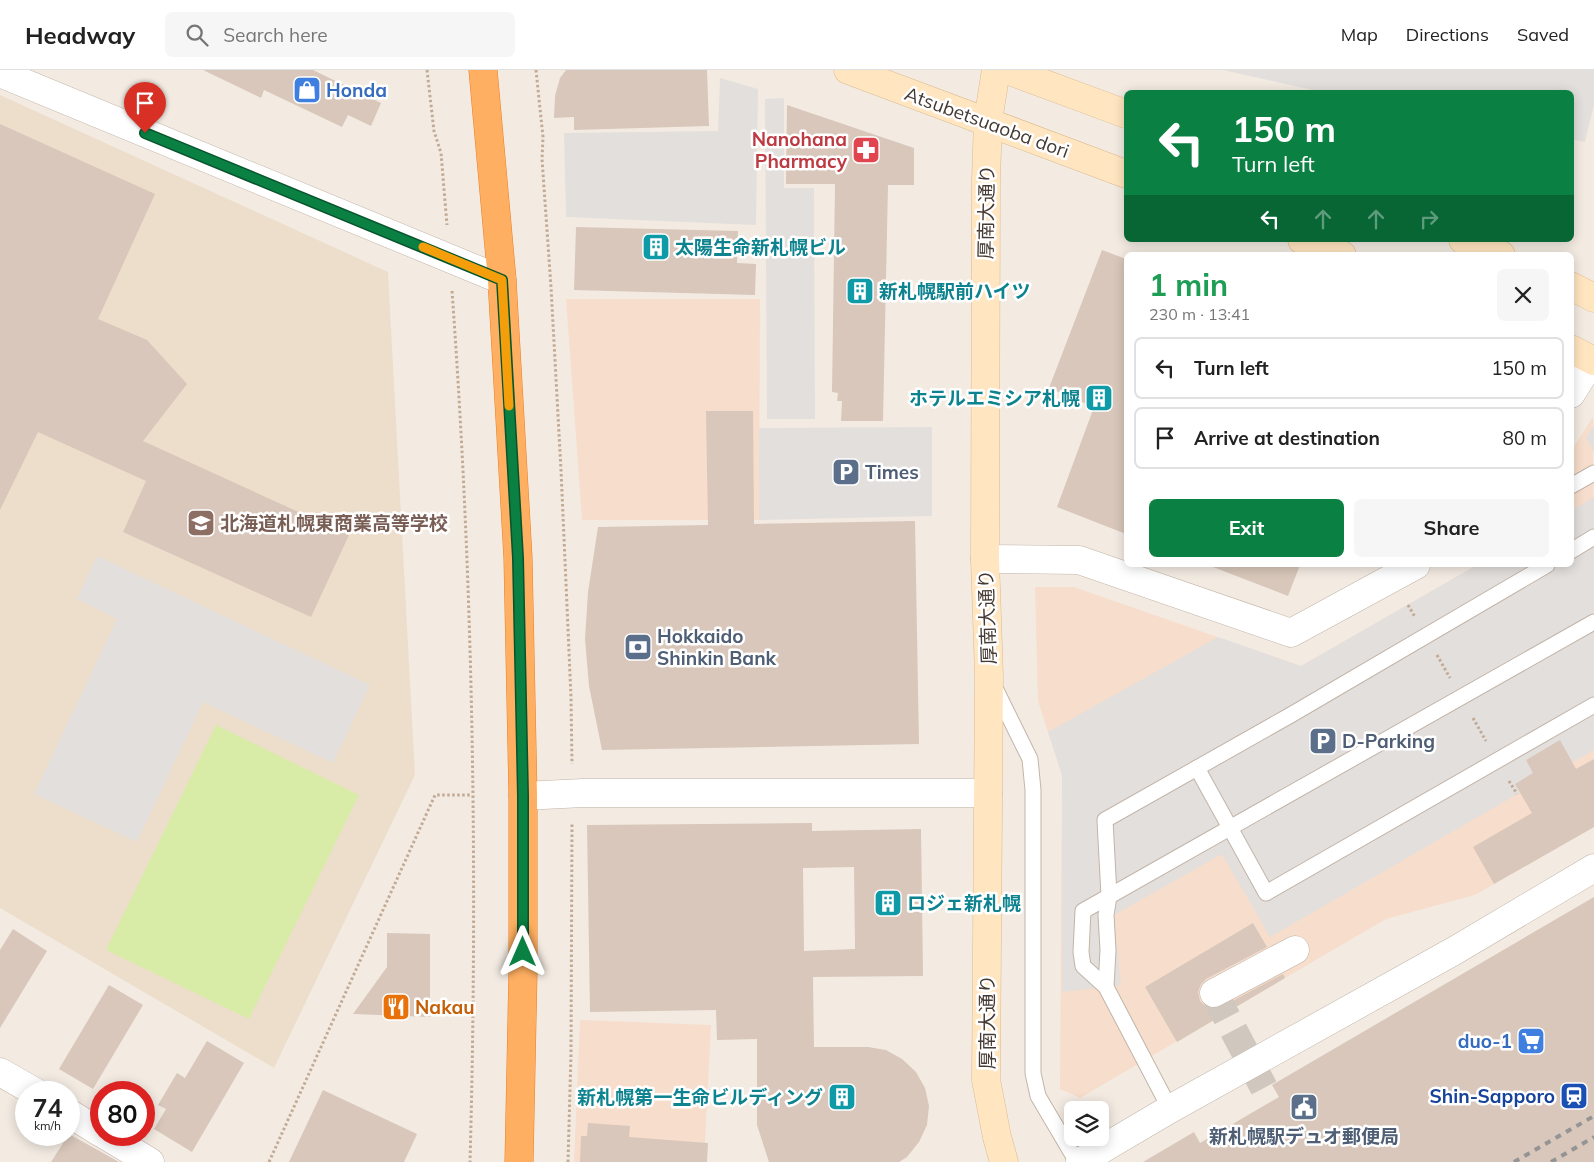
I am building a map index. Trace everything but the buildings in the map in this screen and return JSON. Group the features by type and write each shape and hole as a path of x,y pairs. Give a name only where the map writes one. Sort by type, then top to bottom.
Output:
{"highway":[{"path":"483,70 502,280 518,558 523,796 523,972 519,1162"}],"street":[{"name":"Atsubetsuaoba dori","path":"848,70 1124,173"},
{"name":"厚南大通り","path":"996,70 988,121 986,179 985,559 989,676 986,1080 1004,1162"},
{"path":"1007,70 1124,113"},
{"path":"13,75 502,280"},
{"path":"1307,242 1334,252"},
{"path":"1468,242 1493,252"},
{"path":"1574,288 1594,298"},
{"path":"1574,387 1588,357"},
{"path":"985,559 1079,560 1291,633 1412,567"},
{"path":"523,796 583,793 988,793"},
{"path":"1079,1162 1170,1109 1445,956 1594,868"},
{"path":"1214,992 1295,950"},
{"path":"0,1072 16,1081"},
{"path":"123,1146 150,1162"}],"lane":[{"path":"1574,484 1594,473"},
{"path":"1574,549 1594,537"},
{"path":"1106,987 1108,950 1106,915 1110,896 1105,820 1289,716 1544,567"},
{"path":"1170,1109 1106,987 1083,966 1081,952 1083,911 1594,622"},
{"path":"989,676 1030,759 1033,790 1033,1073 1038,1096 1079,1162"},
{"path":"1197,768 1266,893 1594,705"}],"path":[{"path":"426,70 434,131 441,153 447,232"},
{"path":"536,70 543,137 542,158 552,287 562,470 572,766"},
{"path":"451,285 458,378 469,612 473,978 470,1162"},
{"path":"269,1162 435,795 472,795"},
{"path":"568,1162 571,1054 572,818"}],"shaded area":[{"path":"1223,70 1594,70 1594,104 1585,142 1574,140 1574,90 1313,90"},
{"path":"720,78 758,89 756,225 566,217 564,133 718,131"},
{"name":"北海道札幌東商業高等学校","path":"0,95 388,272 415,775 274,1068 0,908"},
{"path":"784,98 784,188 814,188 815,419 767,419 765,99"},
{"path":"566,299 760,299 759,520 582,520"},
{"name":"D-Parking","path":"1593,417 1594,827 1475,895 1386,919 1080,1098 1060,1089 1062,775 1038,701 1035,587 1074,587 1301,666 1474,567 1574,567 1574,446"},
{"path":"1594,426 1594,452 1586,437"},
{"name":"Times","path":"932,427 932,516 759,520 759,428"},
{"name":"D-Parking","path":"1594,497 1594,750 1270,937 1222,854 1114,915 1121,985 1062,992 1062,775 1048,732 1218,637 1301,666 1474,567 1574,567 1574,509"},
{"path":"97,556 370,685 333,763 203,702 137,842 34,794 117,619 77,599"},
{"path":"580,1020 711,1025 704,1162 574,1162"}],"green space":[{"path":"216,725 359,795 249,1019 106,950"}],"tunnel":[{"path":"1214,993 1264,1088"}],"railway":[{"path":"1514,1162 1594,1116"},
{"path":"1551,1162 1594,1137"}],"slow traffic":[{"path":"423,247 502,280 509,406"}],"place":[{"name":"Honda","path":"307,90"},
{"name":"Nanohana Pharmacy","path":"866,150"},
{"name":"太陽生命新札幌ビル","path":"656,247"},
{"name":"新札幌駅前ハイツ","path":"860,291"},
{"name":"ホテルエミシア札幌","path":"1099,398"},
{"name":"Times","path":"846,472"},
{"name":"北海道札幌東商業高等学校","path":"201,523"},
{"name":"Hokkaido Shinkin Bank","path":"638,647"},
{"name":"D-Parking","path":"1323,741"},
{"name":"ロジェ新札幌","path":"888,903"},
{"name":"Nakau","path":"396,1007"},
{"name":"duo-1","path":"1531,1041"},
{"name":"Shin-Sapporo","path":"1574,1096"},
{"name":"新札幌第一生命ビルディング","path":"842,1097"},
{"name":"新札幌駅デュオ郵便局","path":"1304,1107"}],"route":[{"path":"145,133 502,280 518,558 523,796 523,952"}]}
